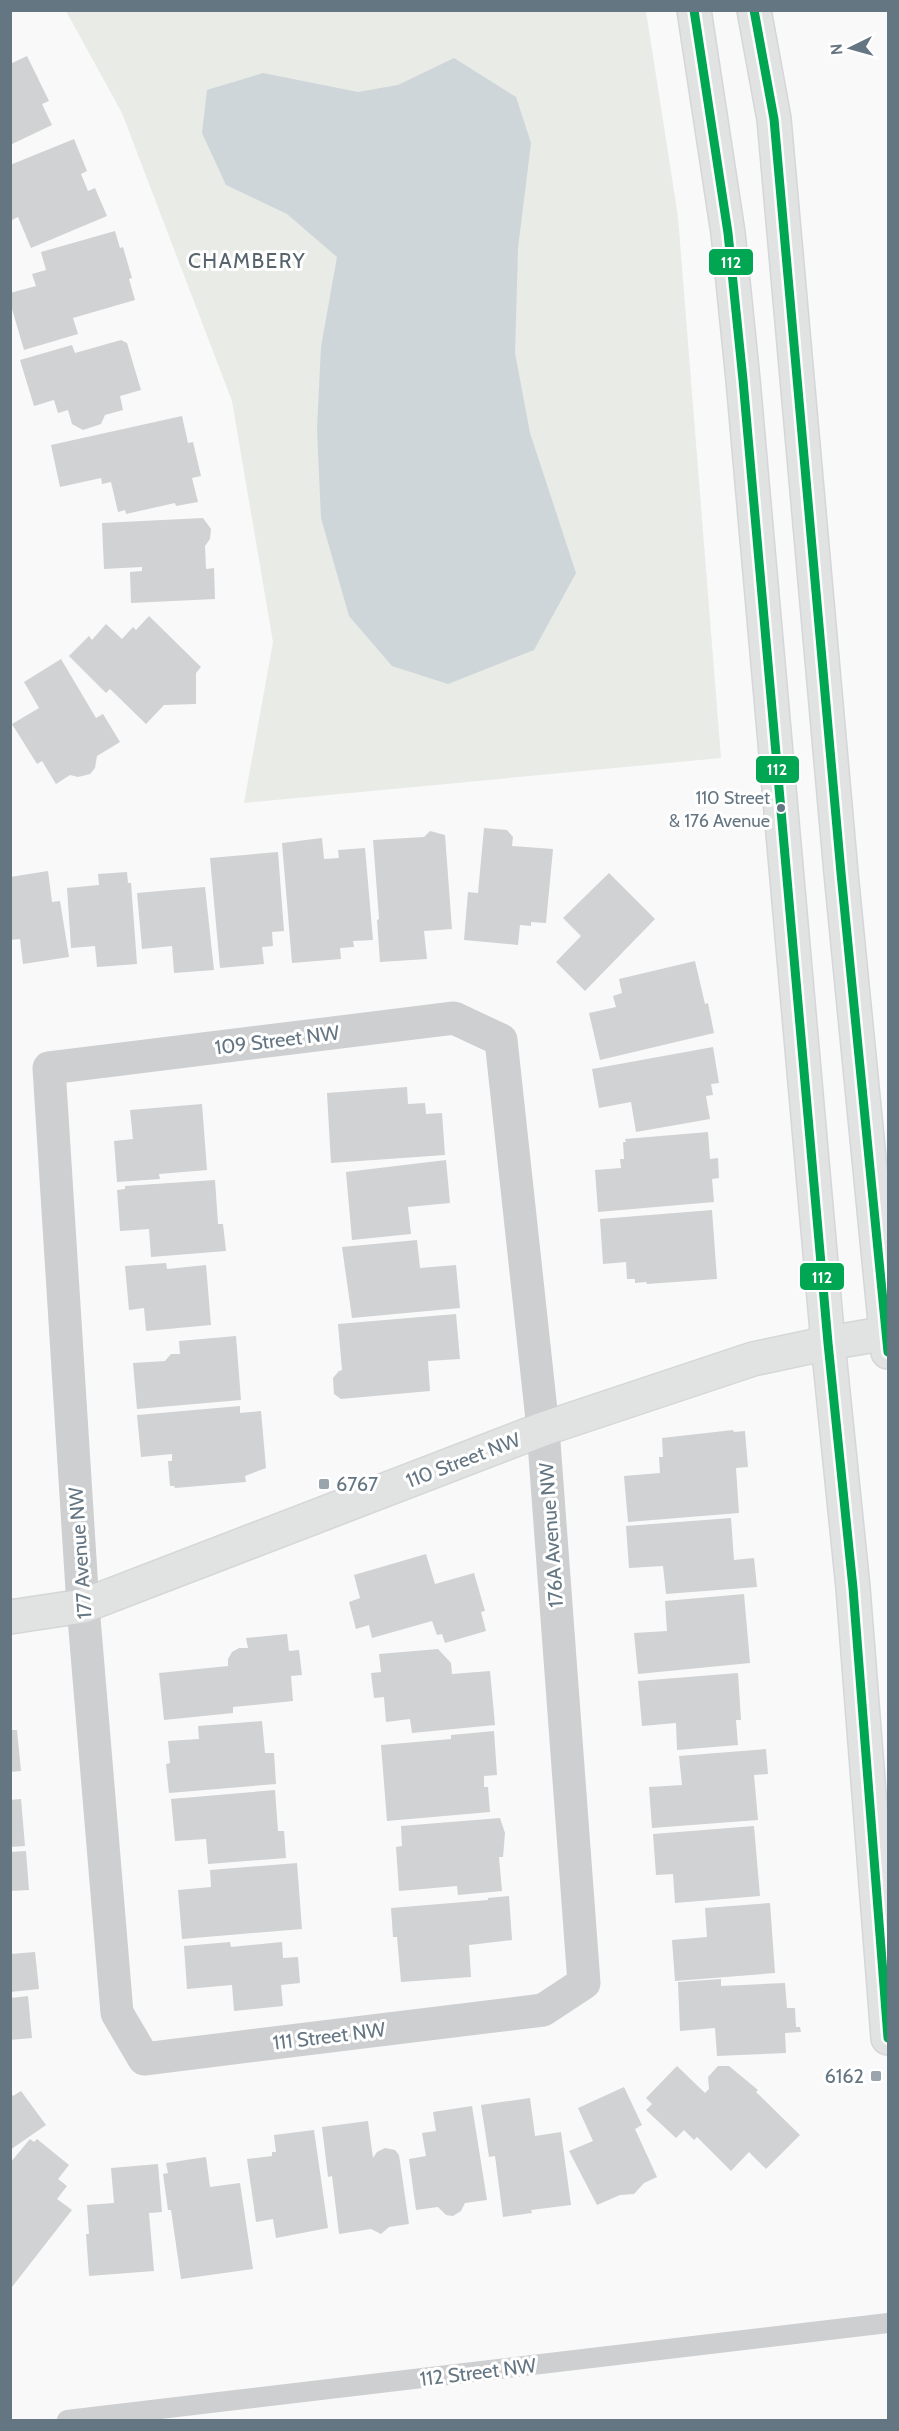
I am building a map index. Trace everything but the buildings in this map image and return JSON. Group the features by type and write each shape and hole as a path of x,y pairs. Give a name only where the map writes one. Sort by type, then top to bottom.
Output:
{"street":[{"path":"694,10 729,244 828,1343 854,1600 888,2038"},
{"path":"754,10 774,119 841,873 888,1339"},
{"name":"109 Street NW","path":"49,1068 454,1018 501,1040"},
{"name":"176A Avenue NW","path":"501,1040 543,1429 584,1983 543,2010"},
{"name":"177 Avenue NW","path":"49,1068 83,1606 117,2013 129,2034"},
{"name":"110 Street NW","path":"10,1617 83,1606 543,1429 753,1359 828,1343 888,1339"},
{"name":"111 Street NW","path":"129,2034 144,2059 543,2010"}],"lane":[{"name":"112 Street NW","path":"67,2421 888,2323"}],"shaded area":[{"path":"66,11 646,11 678,217 721,758 244,803 273,642 232,401 122,113"},
{"path":"454,58 516,97 531,143 518,248 515,353 530,433 576,573 534,650 448,684 392,666 349,616 321,518 317,429 321,347 337,257 287,214 226,185 202,133 207,90 263,73 358,92 398,85"}],"transit line":[{"name":"112","path":"694,10 728,233 743,380 828,1343 853,1588 888,2038"},
{"name":"112","path":"754,10 774,119 841,873 888,1352"}],"place":[{"name":"110 Street & 176 Avenue","path":"781,808"},
{"name":"6767","path":"324,1484"},
{"name":"6162","path":"876,2076"}],"district":[{"name":"CHAMBERY","path":"247,260"}]}
